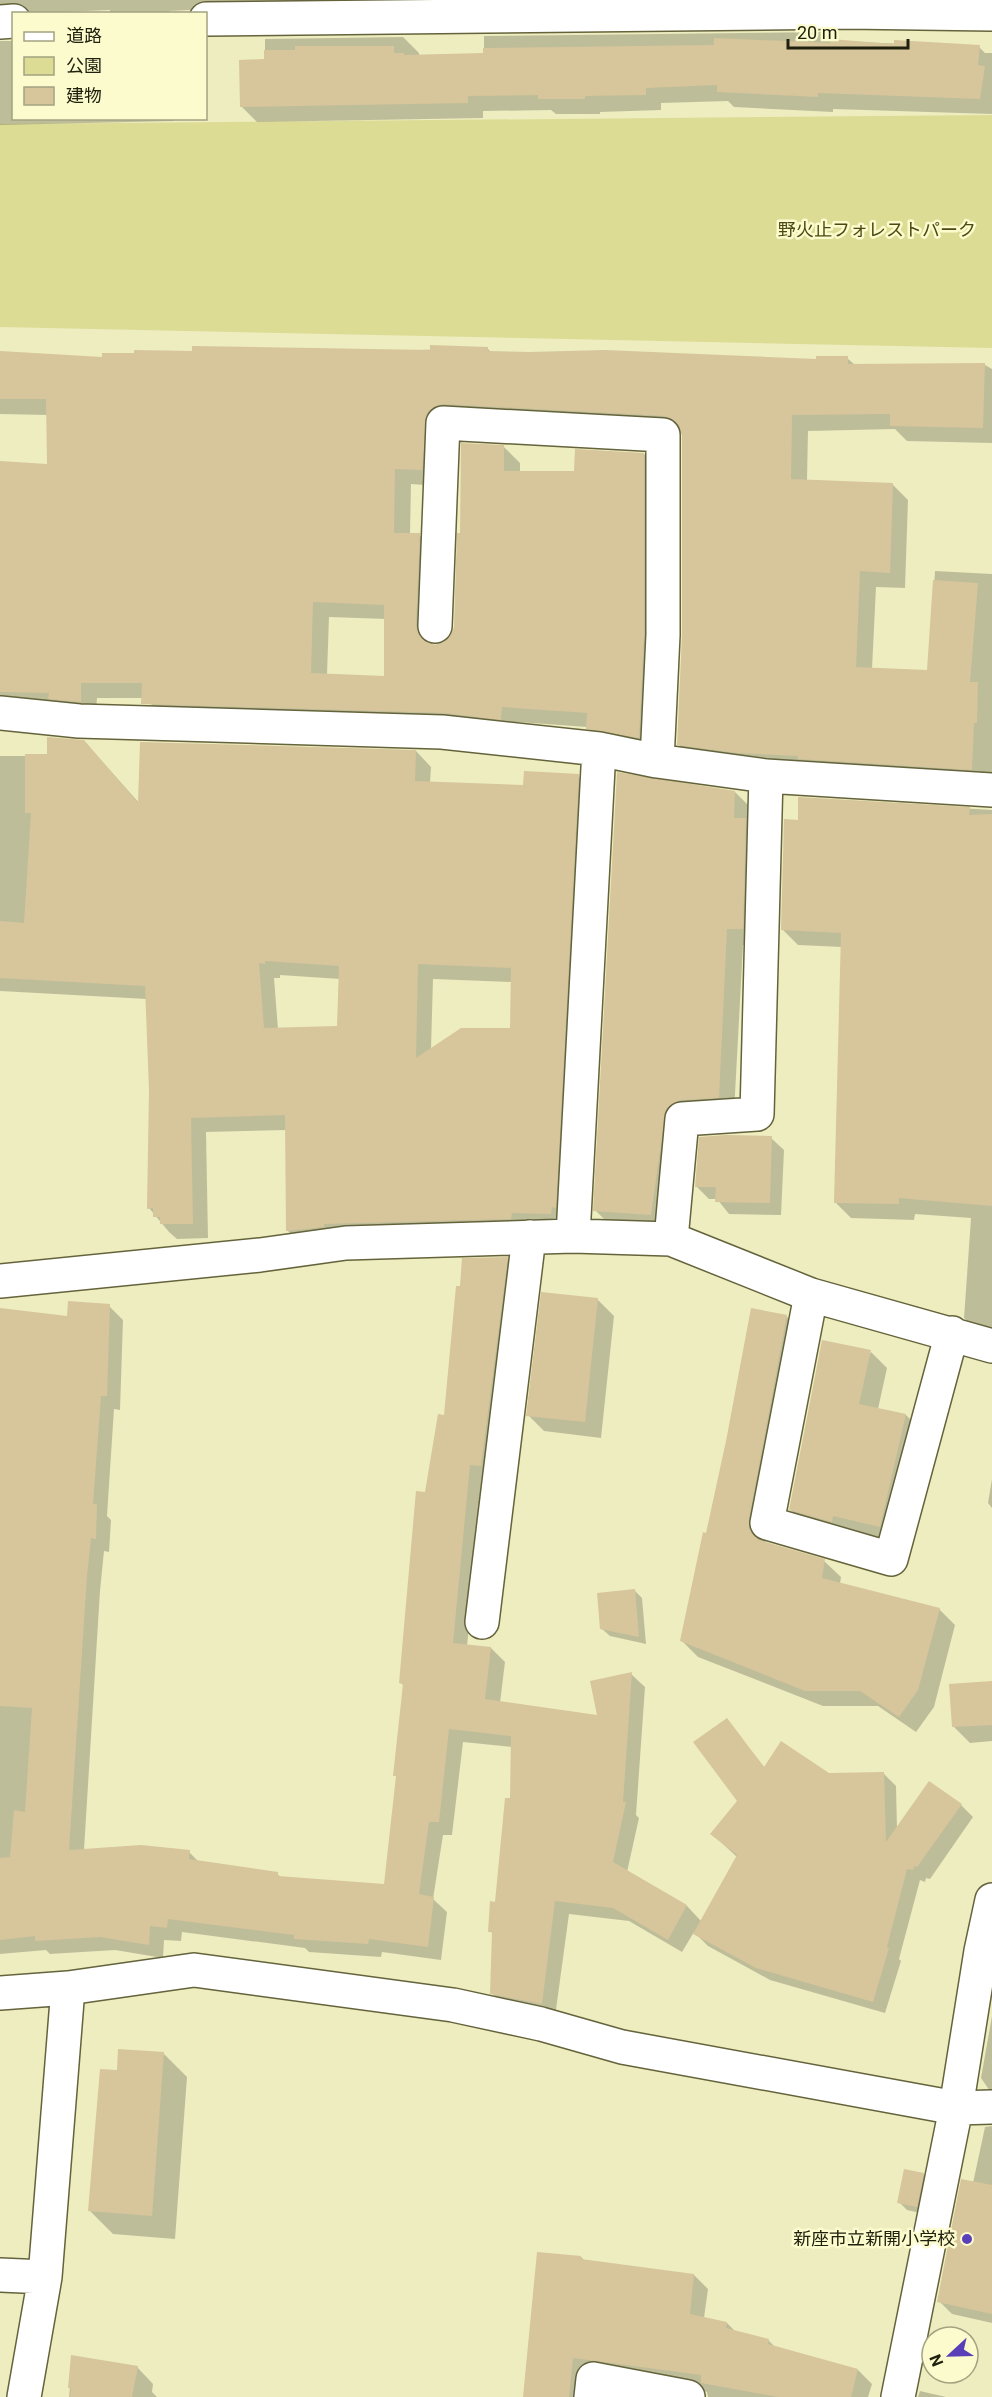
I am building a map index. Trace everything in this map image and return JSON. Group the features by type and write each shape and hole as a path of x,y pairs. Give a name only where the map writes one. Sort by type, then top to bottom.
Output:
{"street":[{"path":"207,19 847,6 992,14"},
{"path":"435,626 443,423 663,435 663,635 657,761"},
{"path":"0,713 79,722 442,732 599,749 657,761 766,776 992,790"},
{"path":"573,1236 599,749"},
{"path":"671,1239 682,1119 757,1114 766,776"},
{"path":"0,1281 260,1255 346,1243 573,1236 671,1239 812,1295 992,1346"},
{"path":"482,1623 529,1237"},
{"path":"812,1295 767,1522 891,1559 952,1333"},
{"path":"898,2397 956,2108 981,1951 992,1900"},
{"path":"0,1993 68,1988 194,1970 453,2005 541,2024 622,2047 956,2108 992,2107"},
{"path":"24,2397 45,2277 68,1988"},
{"path":"0,2275 45,2277"},
{"path":"591,2397 593,2379 688,2397"}],"green space":[{"name":"野火止フォレストパーク","path":"992,115 992,348 0,327 0,124"}],"building":[{"path":"714,38 830,43 830,39 894,44 894,40 980,45 978,65 985,66 980,99 818,93 818,97 717,92 717,85 646,88 646,95 585,96 585,99 538,99 538,95 468,96 468,103 240,107 239,60 264,59 264,50 295,50 295,46 394,46 394,53 404,53 404,55 483,53 483,48 714,45"},
{"path":"430,345 488,347 488,351 605,350 816,359 816,356 848,356 848,364 985,363 983,428 890,426 890,414 792,415 791,479 893,483 890,573 860,571 856,667 927,670 933,580 978,583 970,682 978,682 972,770 798,759 798,756 737,753 677,745 682,635 682,435 679,425 664,416 443,404 427,413 422,470 395,469 394,533 420,533 416,626 419,635 425,641 435,645 444,642 454,627 457,533 460,533 461,443 504,445 504,471 574,471 575,449 644,453 644,635 639,738 586,729 587,713 502,707 501,720 443,713 141,704 142,683 81,683 81,702 48,699 49,693 0,692 0,461 47,464 46,399 0,399 0,351 102,357 102,353 134,353 134,350 192,351 192,346 430,350","holes":["313,602 384,605 384,676 311,673"]},
{"path":"47,737 84,740 138,803 140,742 416,750 415,781 523,785 524,771 579,774 556,1208 552,1207 551,1214 512,1213 511,1219 324,1224 324,1227 286,1231 285,1115 191,1118 193,1224 160,1224 160,1217 153,1217 153,1208 147,1209 149,1090 145,986 0,978 0,921 24,923 31,813 25,813 25,754 47,754","holes":["265,961 339,966 337,1026 264,1028 259,963 265,964","418,964 511,968 510,1028 461,1028 416,1058"]},
{"path":"617,772 735,791 734,818 746,818 743,929 727,929 719,1098 680,1100 666,1109 651,1215 593,1211"},
{"path":"798,797 970,807 969,815 992,814 992,1206 899,1198 899,1204 834,1203 841,933 781,930 784,819 798,820"},
{"path":"772,1136 770,1203 715,1202 716,1187 695,1187 699,1137"},
{"path":"508,1257 481,1466 470,1465 453,1643 491,1647 485,1699 597,1715 590,1681 632,1672 623,1802 626,1802 613,1862 687,1905 668,1940 613,1908 555,1901 542,2004 490,1994 492,1932 488,1932 490,1901 495,1902 505,1798 510,1798 511,1736 449,1729 439,1822 429,1822 419,1894 434,1897 428,1947 369,1939 368,1944 294,1939 294,1935 168,1919 167,1928 150,1926 149,1945 100,1937 35,1941 35,1936 0,1940 0,1858 10,1857 14,1810 25,1812 32,1708 0,1706 0,1308 67,1316 68,1301 110,1304 107,1396 101,1396 93,1504 97,1504 96,1539 91,1538 87,1576 69,1850 141,1845 190,1850 189,1859 278,1872 278,1876 384,1884 396,1776 393,1776 403,1684 399,1683 416,1491 425,1492 438,1414 444,1415 456,1286 460,1286 462,1258"},
{"path":"541,1292 598,1298 585,1422 526,1416"},
{"path":"751,1308 787,1315 749,1529 762,1541 825,1559 822,1578 940,1608 918,1690 899,1717 860,1691 805,1691 680,1641 703,1532 706,1533 726,1441"},
{"path":"822,1340 871,1350 859,1404 906,1414 880,1527 833,1516 832,1522 789,1510"},
{"path":"635,1589 639,1637 600,1629 597,1593"},
{"path":"992,1681 992,1725 952,1727 949,1684"},
{"path":"727,1718 764,1767 781,1741 829,1773 884,1772 886,1842 929,1781 962,1804 917,1867 914,1866 913,1870 907,1869 887,1947 889,1948 873,2002 756,1968 693,1934 737,1855 710,1834 737,1801 693,1742"},
{"path":"118,2049 164,2052 152,2216 88,2211 100,2069 117,2070"},
{"path":"904,2169 924,2173 917,2207 897,2203"},
{"path":"961,2179 992,2185 992,2314 937,2302"},
{"path":"537,2252 581,2256 581,2259 694,2274 690,2314 727,2322 726,2328 769,2339 768,2344 858,2369 851,2397 778,2397 701,2383 701,2375 573,2358 569,2397 523,2397"},
{"path":"71,2355 138,2366 132,2397 70,2397 71,2388 68,2388"}],"place":[{"name":"新座市立新開小学校","path":"967,2239"}]}
